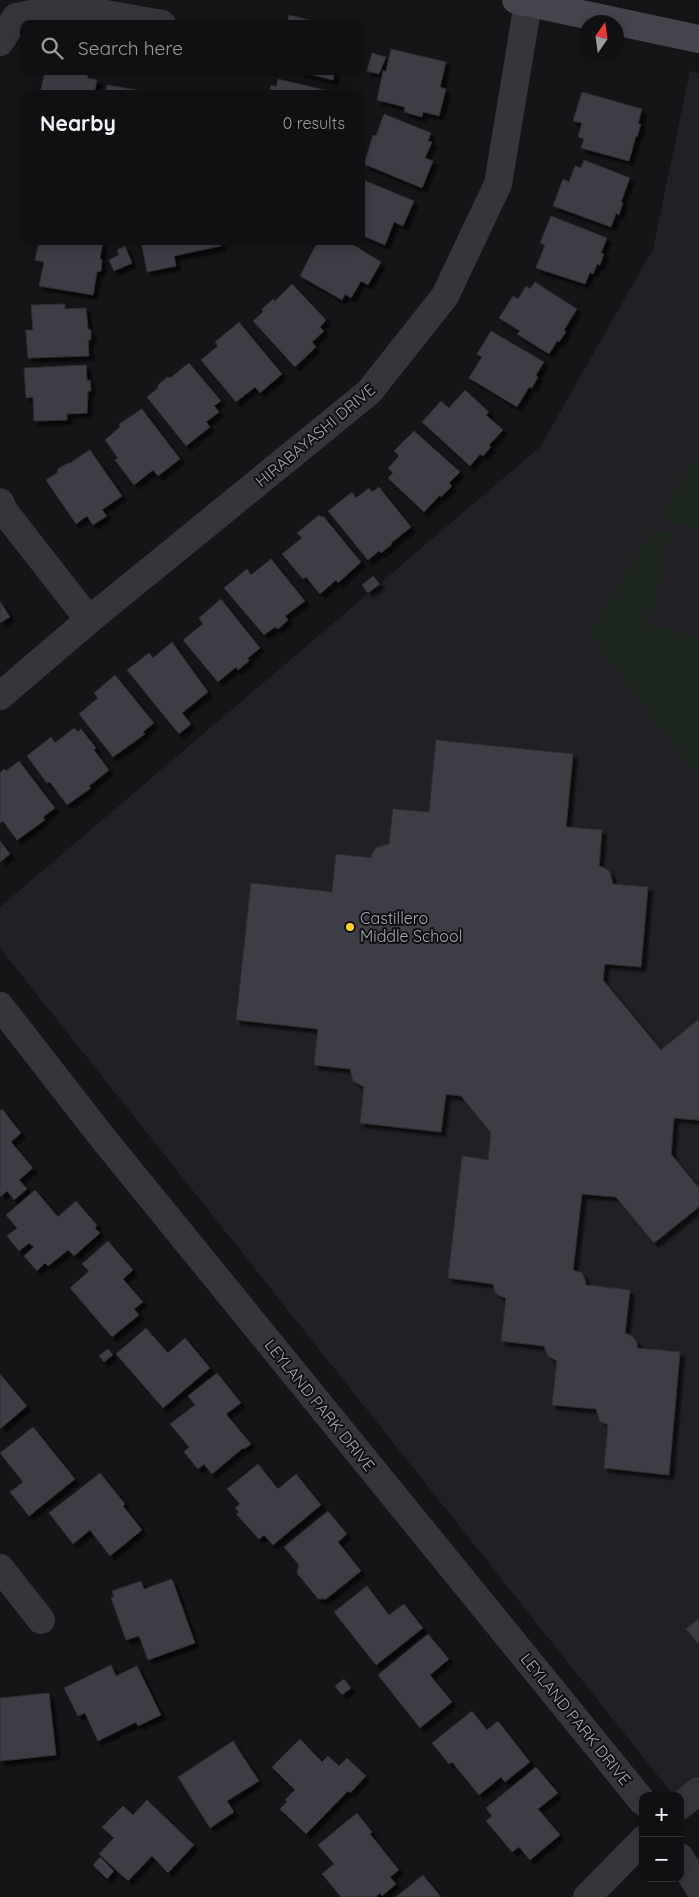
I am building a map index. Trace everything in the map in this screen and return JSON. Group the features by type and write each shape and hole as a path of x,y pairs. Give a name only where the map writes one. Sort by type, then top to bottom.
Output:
{"main road":[{"path":"522,1 699,39"}],"street":[{"name":"HIRABAYASHI DRIVE","path":"0,696 89,620 369,392 445,296 498,184 522,1"},
{"path":"0,42 16,17 67,6 141,20"},
{"path":"0,502 4,511 89,620"},
{"name":"LEYLAND PARK DRIVE","path":"0,1006 102,1137 639,1797"},
{"path":"0,1568 41,1620"},
{"path":"684,1803 699,1791"},
{"path":"587,1897 639,1844"},
{"path":"684,1864 699,1888"}],"shaded area":[{"name":"Castillero Middle School","path":"690,71 699,73 699,1776 679,1792 671,1792 0,948 0,907 540,447 653,249"},
{"path":"699,452 699,528 659,519"},
{"path":"652,530 671,535 649,626 699,637 699,779 589,634"}],"building":[{"path":"289,15 309,20 288,20"},
{"path":"391,49 446,62 440,87 446,89 439,116 423,112 422,117 404,112 405,107 377,100 383,71 386,71"},
{"path":"372,53 386,57 379,74 367,71"},
{"path":"44,75 88,75 87,78 97,80 95,90 41,90"},
{"path":"312,75 334,75 333,80"},
{"path":"278,79 324,90 270,90 271,85 276,87"},
{"path":"107,85 137,90 106,90"},
{"path":"582,92 642,109 638,124 641,124 629,161 581,148 584,139 578,137 582,123 573,121"},
{"path":"384,114 431,133 428,141 432,142 425,158 433,161 422,188 365,164 373,135 376,136"},
{"path":"584,160 630,178 621,202 623,203 619,215 616,213 611,227 553,206 563,179 569,182 575,166 581,168"},
{"path":"365,181 414,201 403,226 394,222 385,245 365,237"},
{"path":"551,216 607,238 601,253 604,254 600,265 597,264 593,274 590,272 585,284 536,268 545,245 540,243"},
{"path":"38,245 103,245 100,258 102,260 101,271 97,272 93,295 39,286 44,262 35,260"},
{"path":"142,245 221,245 174,256 176,266 147,272"},
{"path":"316,245 353,245 381,262 368,285 361,281 351,298 345,294 342,300 300,276"},
{"path":"125,246 132,263 114,271 109,260 119,255 117,250"},
{"path":"535,282 577,309 564,330 566,332 559,342 557,341 549,354 517,334 520,331 499,318 513,296 518,299 526,286 530,289"},
{"path":"292,284 326,320 320,327 324,331 312,342 316,347 295,367 253,321 263,312 262,309 273,299 275,301"},
{"path":"65,304 65,309 86,308 88,329 91,330 91,339 88,341 89,356 28,358 25,330 33,330 31,305"},
{"path":"239,322 282,374 260,393 255,387 236,402 201,360 218,346 215,342"},
{"path":"491,331 544,362 536,375 538,377 532,388 529,387 517,407 469,378 482,357 477,354"},
{"path":"189,363 221,401 214,406 219,412 206,422 210,427 186,446 147,397 167,377 170,378"},
{"path":"86,365 87,381 90,380 91,391 88,391 87,413 67,414 67,420 34,421 33,397 26,398 24,368"},
{"path":"465,390 489,412 486,415 503,430 489,445 491,447 483,456 480,454 470,466 422,422 441,401 449,408"},
{"path":"142,409 180,459 158,476 153,470 134,485 115,460 118,458 105,440 120,427 119,424"},
{"path":"414,431 460,472 449,483 452,486 441,497 440,495 424,512 388,478 393,473 388,468 399,456 394,451"},
{"path":"90,450 122,496 102,510 107,516 93,525 87,516 76,524 46,480 57,473 58,469"},
{"path":"379,487 411,527 381,553 379,551 368,560 328,511 352,492 356,498 369,488 372,492"},
{"path":"319,515 323,516 361,562 338,583 336,580 320,594 306,577 303,579 282,554 302,538 297,533"},
{"path":"271,559 305,601 285,616 288,620 278,629 275,627 264,635 224,588 247,569 251,575"},
{"path":"373,576 380,584 368,593 362,585"},
{"path":"221,599 260,648 238,670 236,667 218,682 183,640 203,624 199,618"},
{"path":"0,601 10,617 0,623"},
{"path":"172,642 208,692 182,713 191,724 179,734 127,670 149,653 153,658"},
{"path":"115,675 154,723 143,732 145,734 113,757 79,714 98,698 94,693"},
{"path":"74,728 78,732 81,729 96,748 94,750 109,770 89,786 91,788 67,805 50,782 47,783 27,756 51,737 55,743"},
{"path":"436,740 573,754 566,827 602,830 599,866 610,872 613,884 648,887 641,967 605,964 603,980 661,1050 699,1019 699,1120 674,1118 671,1154 699,1188 699,1207 654,1243 616,1197 582,1194 573,1270 582,1273 586,1285 630,1290 625,1333 633,1337 637,1342 637,1348 680,1352 669,1475 604,1468 608,1425 600,1421 596,1409 552,1405 557,1361 548,1356 544,1346 501,1341 506,1298 495,1292 493,1284 448,1278 462,1156 488,1160 491,1133 461,1096 446,1094 441,1132 360,1123 364,1087 353,1081 350,1069 314,1065 318,1029 236,1020 251,883 332,892 336,854 371,858 377,847 389,844 393,809 429,812"},
{"path":"19,761 55,808 43,817 45,820 17,840 3,821 0,823 0,773 4,769 6,771"},
{"path":"0,841 10,854 0,862"},
{"path":"2,1109 21,1133 11,1142 33,1168 19,1180 27,1189 14,1200 7,1191 0,1197 0,1111"},
{"path":"35,1190 58,1217 76,1201 97,1225 95,1228 100,1233 74,1256 68,1250 48,1266 45,1263 37,1271 24,1256 34,1247 29,1243 19,1251 7,1236 17,1228 6,1215"},
{"path":"108,1241 133,1270 123,1279 143,1302 134,1309 139,1315 112,1337 70,1288 89,1271 82,1264"},
{"path":"146,1328 168,1353 185,1338 210,1368 163,1408 116,1354"},
{"path":"108,1349 113,1355 104,1362 99,1356"},
{"path":"217,1373 241,1403 226,1414 251,1444 243,1448 212,1474 204,1464 198,1469 184,1452 189,1447 170,1424 195,1405 188,1396"},
{"path":"0,1374 27,1406 0,1429"},
{"path":"33,1427 75,1479 29,1516 10,1492 23,1482 0,1453"},
{"path":"258,1464 278,1489 296,1474 321,1505 273,1545 264,1535 259,1539 236,1514 239,1512 235,1508 240,1504 227,1489"},
{"path":"100,1473 125,1504 123,1506 142,1530 110,1556 90,1530 73,1544 49,1513"},
{"path":"328,1511 347,1534 338,1542 361,1571 326,1599 318,1599 297,1573 299,1565 284,1547"},
{"path":"172,1579 195,1643 148,1660 139,1636 126,1640 111,1598 114,1597 112,1591 141,1581 144,1589"},
{"path":"367,1586 389,1615 404,1604 423,1628 376,1665 334,1612"},
{"path":"699,1619 699,1645 686,1629"},
{"path":"428,1634 449,1659 430,1675 452,1702 420,1728 378,1675"},
{"path":"111,1665 116,1676 137,1666 161,1715 138,1726 136,1722 98,1741 85,1713 78,1716 64,1688"},
{"path":"344,1679 351,1688 342,1695 335,1686"},
{"path":"49,1693 56,1755 0,1761 0,1698"},
{"path":"472,1711 487,1730 498,1721 530,1762 505,1782 501,1777 479,1795 452,1762 449,1764 432,1743"},
{"path":"300,1739 322,1762 328,1756 339,1766 347,1758 366,1776 350,1793 348,1791 306,1834 280,1809 287,1802 285,1800 295,1790 272,1767"},
{"path":"233,1741 259,1781 227,1801 234,1812 210,1828 178,1777"},
{"path":"536,1767 558,1793 538,1809 560,1835 530,1860 519,1847 512,1852 486,1821 492,1816 486,1808"},
{"path":"147,1800 194,1845 168,1873 152,1856 128,1881 99,1854 114,1838 102,1827 123,1806 133,1815"},
{"path":"357,1813 372,1832 370,1834 399,1870 390,1877 396,1884 382,1896 380,1893 376,1897 341,1897 322,1874 334,1864 318,1845"},
{"path":"100,1857 114,1871 107,1879 93,1865"},
{"path":"423,1875 441,1897 396,1897"}],"place":[{"name":"Castillero Middle School","path":"350,927"}]}
